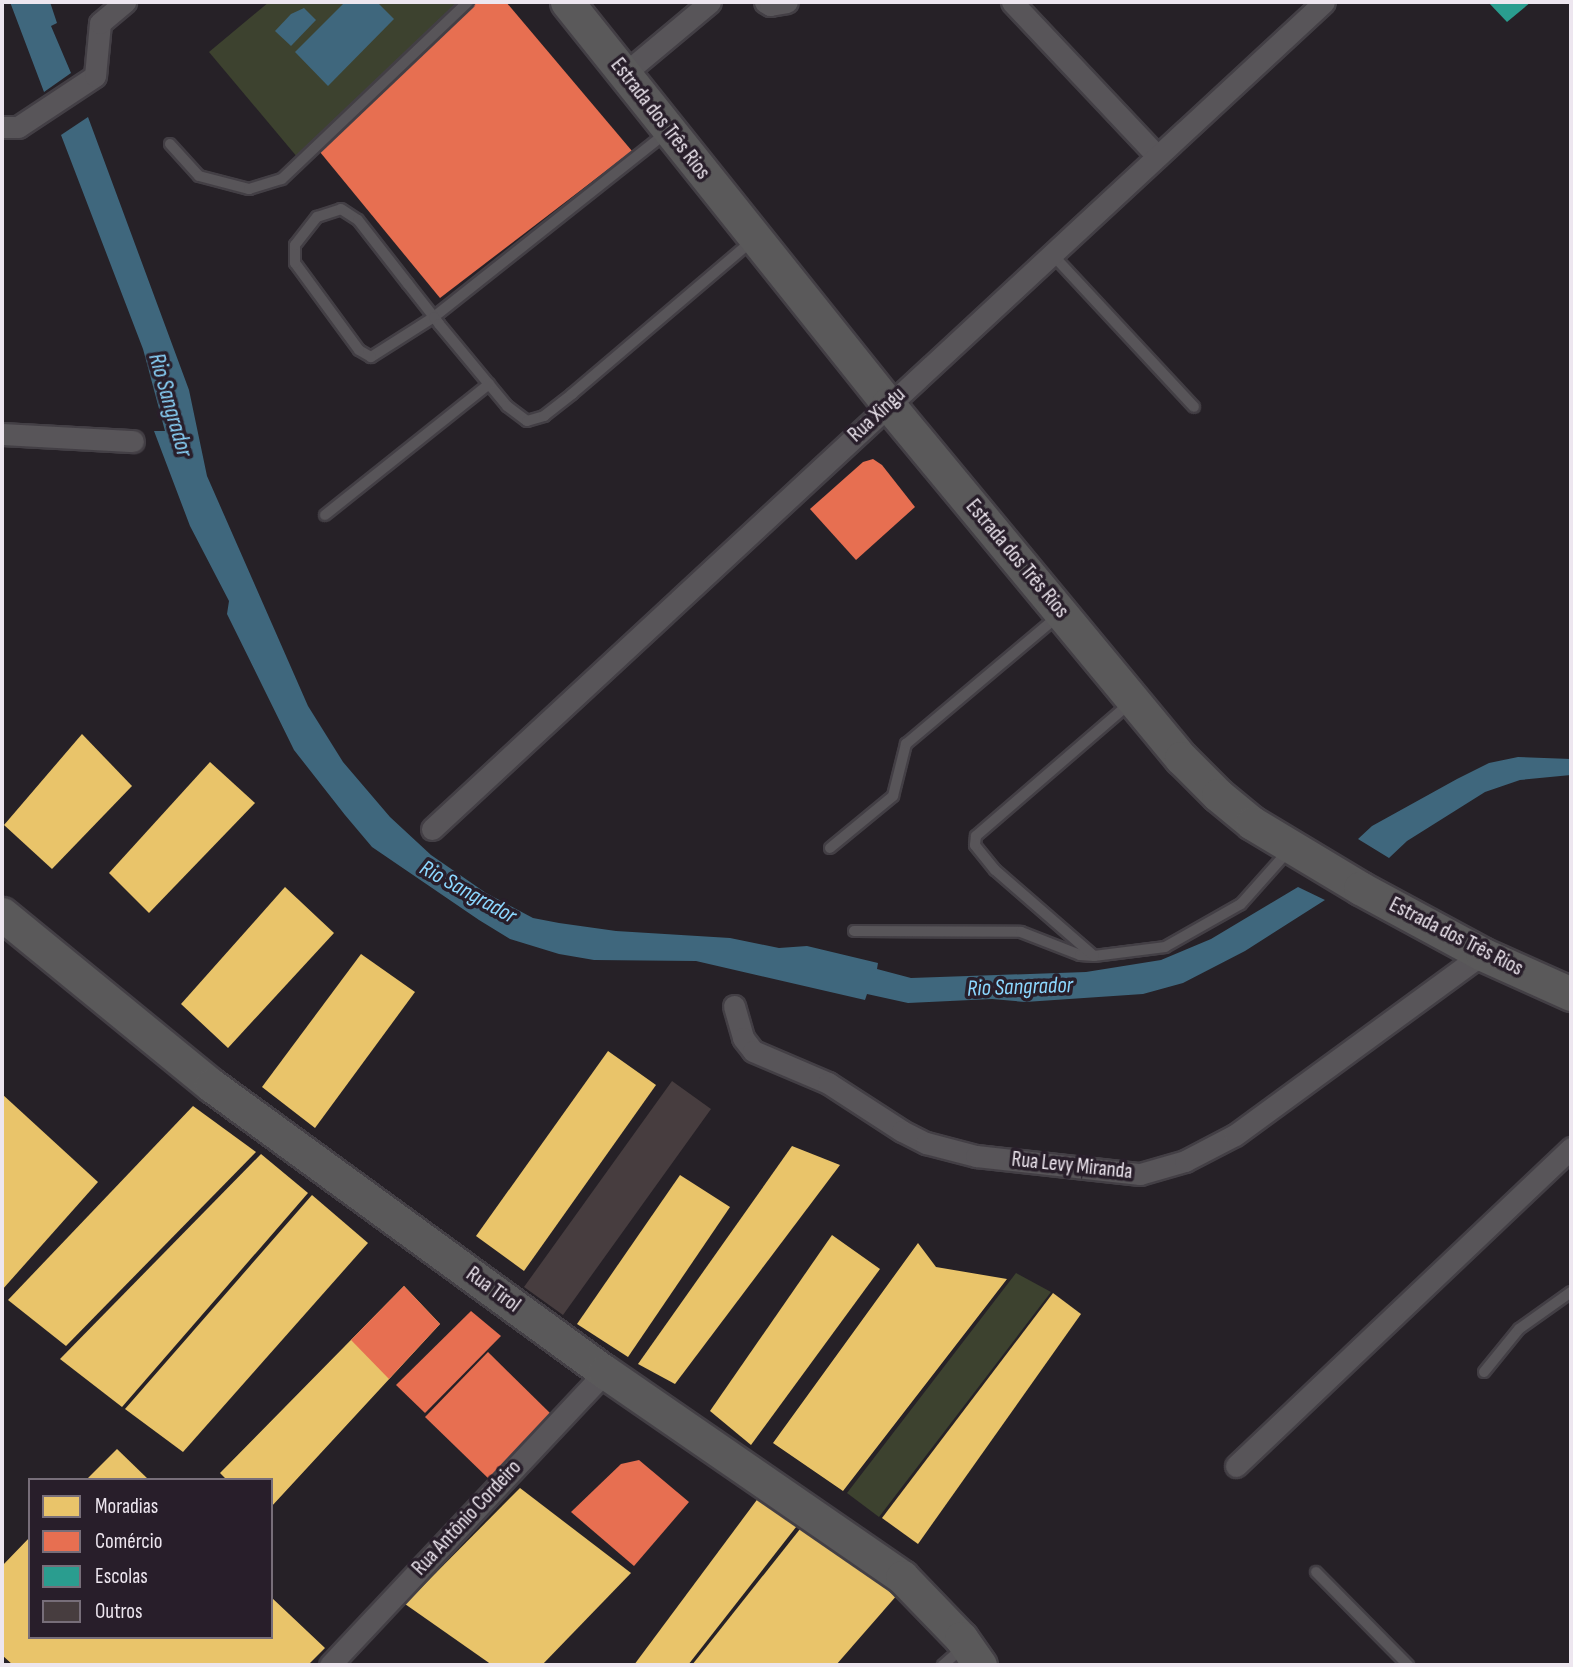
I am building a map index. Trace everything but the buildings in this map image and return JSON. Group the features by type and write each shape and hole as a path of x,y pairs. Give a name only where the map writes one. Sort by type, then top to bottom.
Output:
{"main road":[{"name":"Estrada dos Três Rios","path":"567,2 888,404 1133,700 1218,795 1291,848 1482,954 1571,993"},
{"name":"Rua Tirol","path":"2,914 211,1085 605,1372 883,1563 926,1598 963,1659"}],"street":[{"path":"2,127 18,127 95,76 100,23 125,2"},
{"path":"624,74 710,2"},
{"path":"765,2 770,5 787,2"},
{"path":"1012,2 1157,156"},
{"name":"Rua Xingu","path":"432,829 1323,2"},
{"path":"2,434 132,441"},
{"name":"Rua Levy Miranda","path":"734,1006 743,1038 753,1051 828,1083 902,1131 926,1143 976,1156 1140,1174 1185,1161 1235,1135 1482,954"},
{"path":"1236,1466 1571,1148"},
{"name":"Rua Antônio Cordeiro","path":"330,1665 605,1372"}],"lane":[{"path":"170,144 199,176 248,189 282,178 468,2"},
{"path":"668,131 434,317 387,350 371,357 359,349 295,263 295,245 317,217 341,209 358,220 434,317 507,406 527,421 544,416 755,239"},
{"path":"1051,253 1194,407"},
{"path":"325,515 489,384"},
{"path":"830,848 893,796 906,744 1061,613"},
{"path":"1094,956 995,870 975,845 976,836 1133,700"},
{"path":"854,931 1021,932 1080,955 1094,956 1165,947 1241,904 1291,848"},
{"path":"1484,1372 1519,1329 1571,1292"},
{"path":"1316,1572 1408,1665"}],"green space":[{"path":"269,2 461,2 303,164 209,52"},
{"path":"1016,1273 1051,1292 879,1517 847,1493"}],"water":[{"path":"10,2 50,2 57,23 51,26 71,73 44,92"},
{"path":"345,2 377,2 394,19 328,86 295,52"},
{"path":"304,8 316,20 291,46 275,31 291,14"},
{"name":"Rio Sangrador","path":"88,117 189,390 207,476 308,706 343,762 390,817 431,855 486,893 533,918 616,931 730,938 779,948 807,946 878,963 877,969 911,978 1086,972 1161,960 1211,939 1298,887 1325,900 1245,951 1183,983 1143,994 1025,1002 992,999 908,1003 867,994 865,1000 696,961 594,960 559,954 510,939 479,920 372,847 345,815 294,750 227,614 229,601 190,526 154,431 165,431 143,349 61,135"},
{"path":"1518,757 1571,759 1571,775 1520,780 1485,792 1407,841 1389,858 1358,839 1372,826 1457,779 1489,763"}]}
